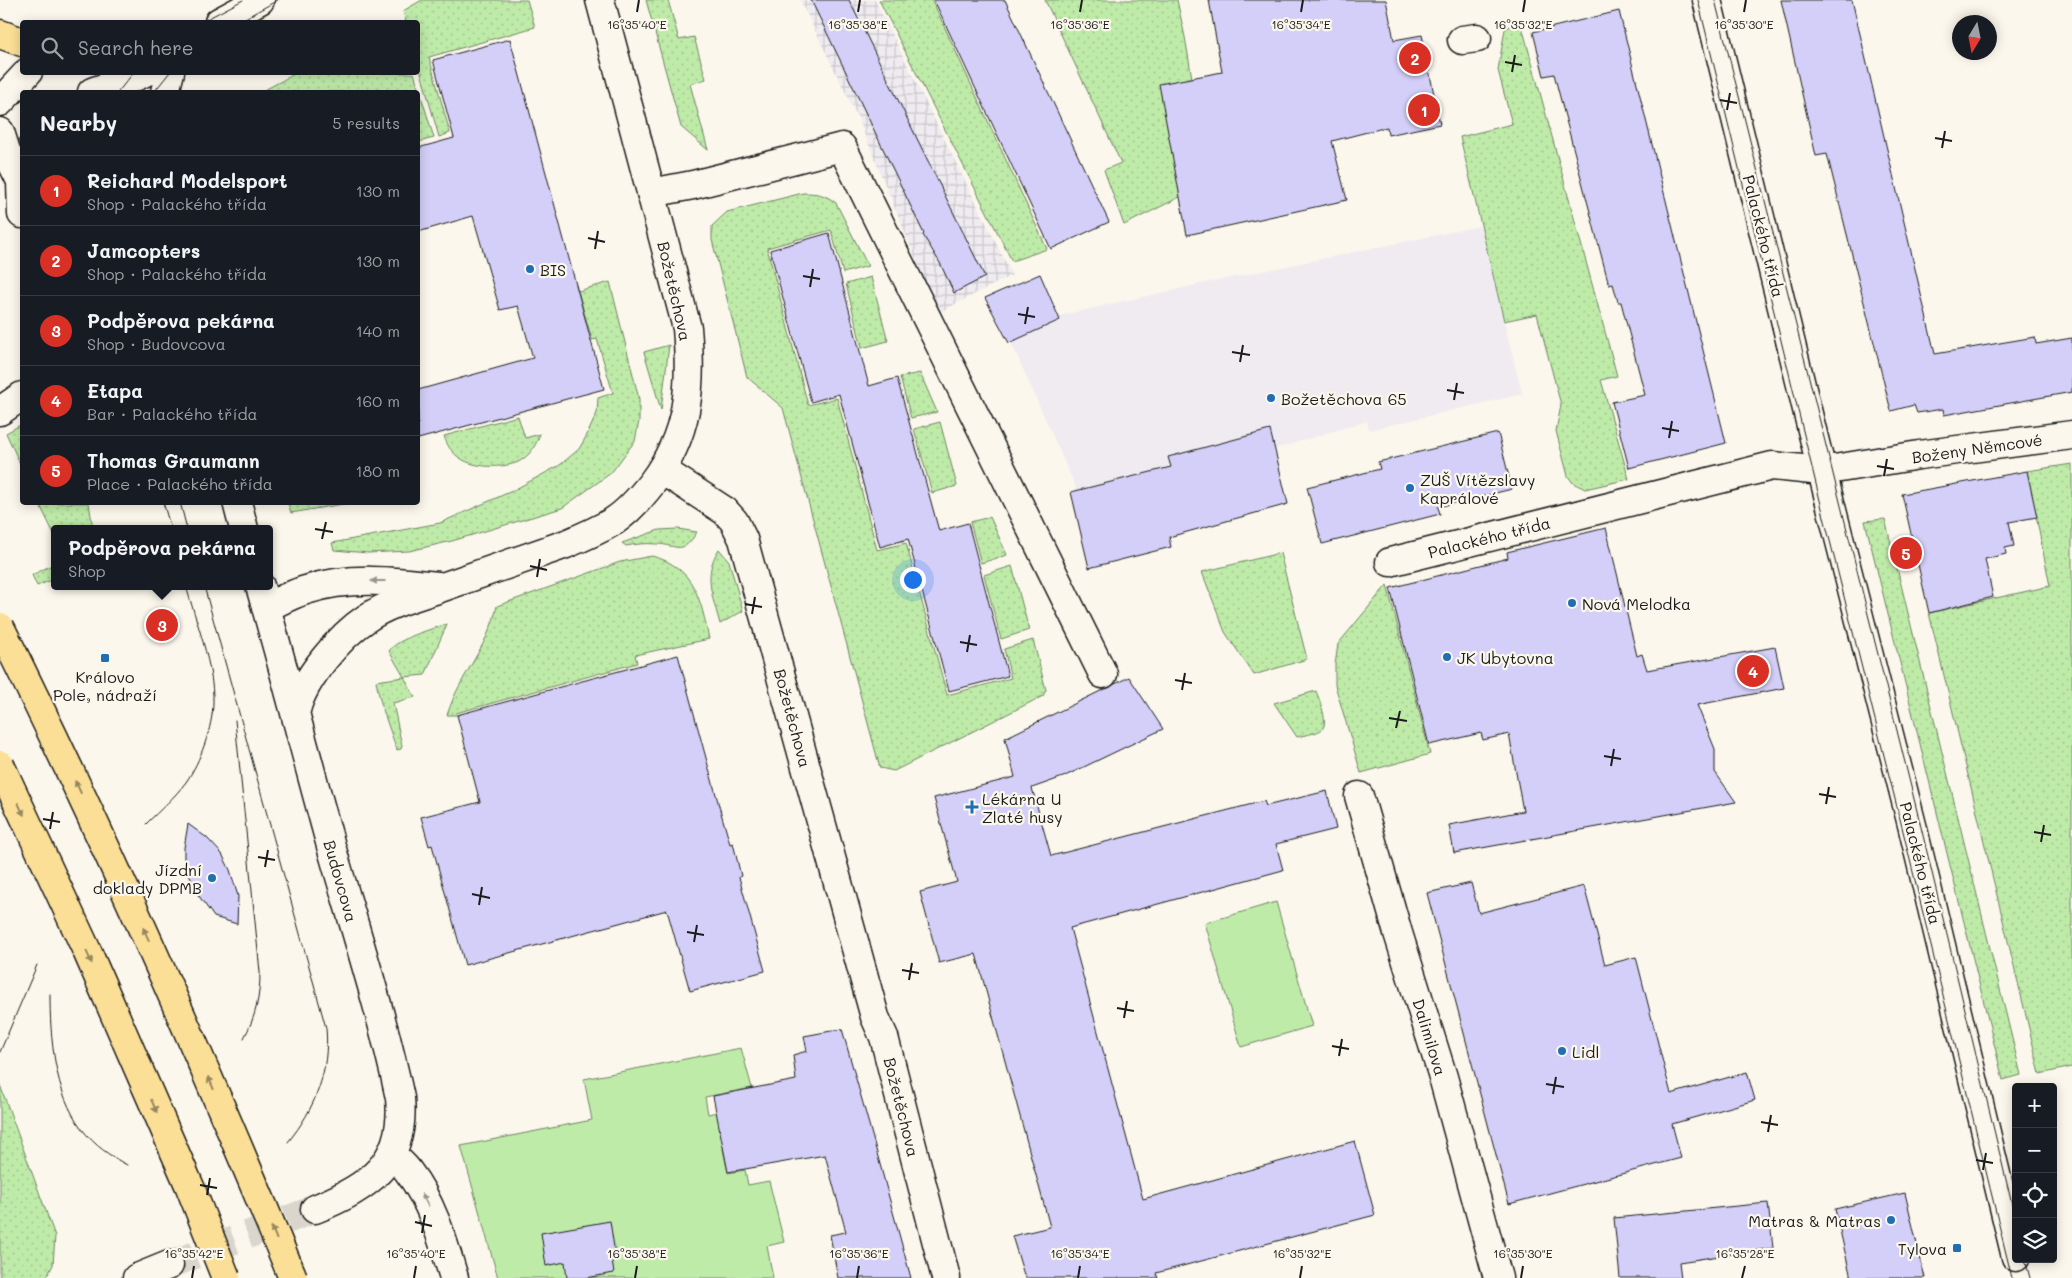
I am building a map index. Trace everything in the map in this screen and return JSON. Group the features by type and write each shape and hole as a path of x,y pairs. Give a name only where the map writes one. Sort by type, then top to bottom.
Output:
{"highway":[{"path":"0,34 20,41"},
{"path":"0,627 53,733 143,927 293,1278"},
{"path":"0,765 91,960 190,1187 226,1278"}],"street":[{"path":"223,20 260,0"},
{"name":"Božetěchova","path":"600,0 687,328 690,357 687,408 677,439 662,470 725,511 734,521 743,539 875,1017 884,1037 946,1278"},
{"name":"Palackého třída","path":"1707,0 1822,471 1910,816 2012,1241"},
{"path":"0,102 25,75"},
{"path":"97,90 126,82 139,75"},
{"path":"166,90 169,75"},
{"path":"0,132 6,151 20,176"},
{"path":"651,193 692,185 842,147 1103,674"},
{"path":"0,411 20,397"},
{"name":"Boženy Němcové","path":"1822,471 1919,455 2072,435"},
{"name":"Palackého třída","path":"1390,562 1772,466 1822,471"},
{"path":"296,710 301,693 316,670 342,639 366,618 394,604 591,534 630,509 662,470"},
{"path":"238,505 243,525"},
{"name":"Budovcova","path":"315,1209 350,1194 363,1186 378,1171 391,1154 399,1136 402,1115 397,1082 308,765 296,710 263,597 333,584 391,581 444,586"},
{"name":"Dalimilova","path":"1359,796 1398,933 1443,1077 1498,1278"},
{"path":"391,1154 408,1170 426,1201 440,1232 454,1278"},
{"name":"Palackého třída","path":"2017,1263 2021,1278"},
{"path":"137,1278 169,1265"}],"shaded area":[{"path":"800,0 875,0 1012,275 938,313 857,116"},
{"name":"Božetěchova 65","path":"1480,226 1522,394 1369,430 1367,421 1275,449 1283,481 1268,486 1169,537 1171,547 1089,568 1071,493 1077,490 1011,342 1060,320 1058,316 1210,282"}],"green space":[{"path":"422,0 527,0 535,27 429,57 450,133 439,137 420,69 420,20 405,20 403,11"},
{"path":"646,0 668,0 679,40 694,37 706,79 690,84 708,150 681,127"},
{"path":"879,0 932,0 1047,249 1012,261"},
{"path":"1045,0 1177,0 1192,78 1180,197 1124,225 1104,170 1121,163"},
{"path":"1520,19 1617,376 1601,380 1629,479 1585,489 1573,483 1568,476 1556,431 1561,405 1537,314 1504,321 1460,137 1512,124 1498,70 1505,29"},
{"path":"292,75 415,75 419,90 265,90"},
{"path":"420,92 434,138 420,142"},
{"path":"803,193 821,195 836,203 868,266 843,273 831,230 767,248 808,405 837,398 877,550 906,543 947,695 1011,678 1004,649 1033,640 1046,690 1043,696 894,771 880,768 783,408 747,377 712,240 712,226 727,212"},
{"path":"871,277 888,341 862,348 846,284"},
{"path":"610,282 639,399 639,421 635,441 611,473 562,508 452,541 409,551 368,553 334,550 332,543 440,523 512,491 560,465 579,449 597,413 598,398 613,393 597,339 592,340 578,291"},
{"path":"669,345 661,410 644,352"},
{"path":"920,373 937,412 911,418 900,377"},
{"path":"518,416 525,438 540,434 529,454 521,461 512,464 483,466 466,462 453,452 444,436"},
{"path":"940,422 957,486 932,493 914,429"},
{"path":"20,425 20,464 6,433"},
{"path":"2072,464 2072,1067 2040,1074 1929,613 2050,586 2027,471"},
{"path":"40,505 89,505 92,525 51,525 51,528"},
{"path":"289,505 337,505 291,513"},
{"path":"990,517 1007,555 981,563 970,522"},
{"path":"1885,519 2021,1075 2003,1080 1865,521"},
{"path":"678,529 697,532 683,547 649,544 626,546 622,543 659,530"},
{"path":"719,549 729,561 743,611 720,624 710,586 711,568"},
{"path":"1280,553 1307,659 1254,675 1225,632 1202,572"},
{"path":"652,556 678,568 694,587 703,612 709,639 635,655 637,663 456,713 457,715 447,715 457,691 487,636 497,606 620,562"},
{"path":"51,566 51,580 37,586 32,575"},
{"path":"1012,566 1029,630 1001,639 984,575"},
{"path":"1387,585 1430,754 1361,773 1335,685 1335,665 1338,644"},
{"path":"447,624 425,675 404,677 389,651 393,646 424,631"},
{"path":"404,677 415,697 393,703 402,746 401,749 397,750 382,707 376,681"},
{"path":"1316,691 1323,712 1323,727 1316,732 1297,737 1274,703"},
{"path":"1276,902 1312,1026 1241,1047 1205,923"},
{"path":"741,1048 752,1088 705,1097 708,1114 746,1106 723,1149 728,1173 745,1170 748,1185 769,1181 784,1242 767,1246 773,1278 498,1278 461,1146 592,1120 584,1079"},
{"path":"0,1085 55,1236 53,1265 46,1278 0,1278"}],"building":[{"path":"811,0 849,0 985,277 954,293 940,263 923,235"},
{"path":"934,0 1005,0 1109,222 1051,249"},
{"path":"1209,0 1386,0 1394,40 1422,35 1440,124 1388,135 1387,127 1332,141 1347,200 1187,235 1159,84 1222,72"},
{"path":"1781,0 1852,0 1935,354 2035,337 2036,344 2072,338 2072,392 1944,415 1943,409 1917,413 1914,405 1891,411 1827,154 1816,156"},
{"path":"1619,11 1726,443 1629,468 1612,402 1645,395 1621,302 1618,302 1613,284 1609,285 1554,74 1544,76 1533,32"},
{"name":"BIS","path":"510,39 604,389 420,438 420,389 533,358 518,306 500,310 473,216 420,231 420,147 454,138 433,60"},
{"path":"829,233 869,386 897,378 939,531 968,523 1008,676 949,691 908,539 880,547 839,394 811,402 770,250"},
{"path":"1040,274 1060,320 1009,343 985,298"},
{"path":"1270,430 1288,504 1169,537 1171,547 1089,568 1071,492 1171,467 1168,457"},
{"name":"ZUŠ Vítězslavy Kaprálové","path":"1498,433 1512,489 1438,507 1440,514 1322,544 1307,487 1380,469 1378,462"},
{"path":"2027,471 2037,517 2009,522 2014,546 2005,548 2006,554 1985,559 1993,597 1929,613 1902,494"},
{"path":"1606,528 1637,656 1642,654 1647,670 1775,647 1784,688 1697,705 1715,749 1715,772 1736,802 1454,853 1449,825 1523,811 1509,734 1483,740 1481,733 1429,745 1390,588 1508,558 1507,552"},
{"path":"678,655 730,844 733,843 741,876 739,877 765,971 690,991 667,910 465,965 432,845 429,846 421,817 480,802 457,715"},
{"path":"1129,677 1163,729 1063,777 1032,788 1051,856 1264,801 1266,806 1327,791 1336,829 1276,844 1283,870 1070,928 1143,1199 1355,1141 1375,1215 1156,1273 1158,1278 1025,1278 1012,1236 1050,1227 976,954 939,963 920,892 957,882 934,798 1015,777 1005,738"},
{"name":"Jízdní doklady DPMB","path":"188,824 207,838 222,854 230,870 238,896 237,924 214,917 196,892 184,859"},
{"path":"1471,883 1479,913 1584,886 1605,965 1636,957 1671,1094 1747,1072 1755,1100 1672,1124 1681,1158 1509,1204 1427,893"},
{"path":"842,1029 911,1278 838,1278 830,1235 846,1232 825,1155 728,1172 713,1096 796,1080 793,1055 807,1051 804,1036"},
{"path":"1905,1193 1925,1278 1851,1278 1835,1209"},
{"path":"1768,1203 1773,1248 1679,1262 1681,1278 1620,1278 1614,1218"},
{"path":"610,1221 615,1254 611,1255 614,1273 586,1278 567,1278 565,1262 546,1266 541,1233"}],"tunnel":[{"path":"169,1265 315,1209"}],"tram line":[{"path":"205,20 243,0"},
{"path":"242,20 278,0"},
{"path":"1698,0 2012,1278"},
{"path":"1715,0 1920,823 2015,1218"},
{"path":"120,90 132,75"},
{"path":"156,90 168,75"},
{"path":"164,505 170,525"},
{"path":"181,505 186,525"},
{"path":"146,824 186,782 201,754 211,722 213,702 211,674 187,590"},
{"path":"205,590 326,1028 326,1059 319,1089 306,1116 288,1142"},
{"path":"235,720 260,972 256,1006 252,1022 244,1038"},
{"path":"0,1052 37,965"},
{"path":"50,994 53,1046 65,1098 87,1135 103,1150 127,1165"},
{"path":"2026,1263 2030,1278"}],"place":[{"name":"Jamcopters","path":"1415,58"},
{"name":"Reichard Modelsport","path":"1424,110"},
{"name":"BIS","path":"530,269"},
{"name":"Božetěchova 65","path":"1271,398"},
{"name":"ZUŠ Vítězslavy Kaprálové","path":"1410,488"},
{"name":"Thomas Graumann","path":"1906,553"},
{"name":"Nová Melodka","path":"1572,603"},
{"name":"Podpěrova pekárna","path":"162,625"},
{"name":"JK Ubytovna","path":"1447,657"},
{"name":"Královo Pole, nádraží","path":"105,658"},
{"name":"Etapa","path":"1753,671"},
{"name":"Lékárna U Zlaté husy","path":"972,807"},
{"name":"Jízdní doklady DPMB","path":"212,878"},
{"name":"Lidl","path":"1562,1051"},
{"name":"Matras & Matras","path":"1891,1220"},
{"name":"Tylova","path":"1957,1248"}]}
